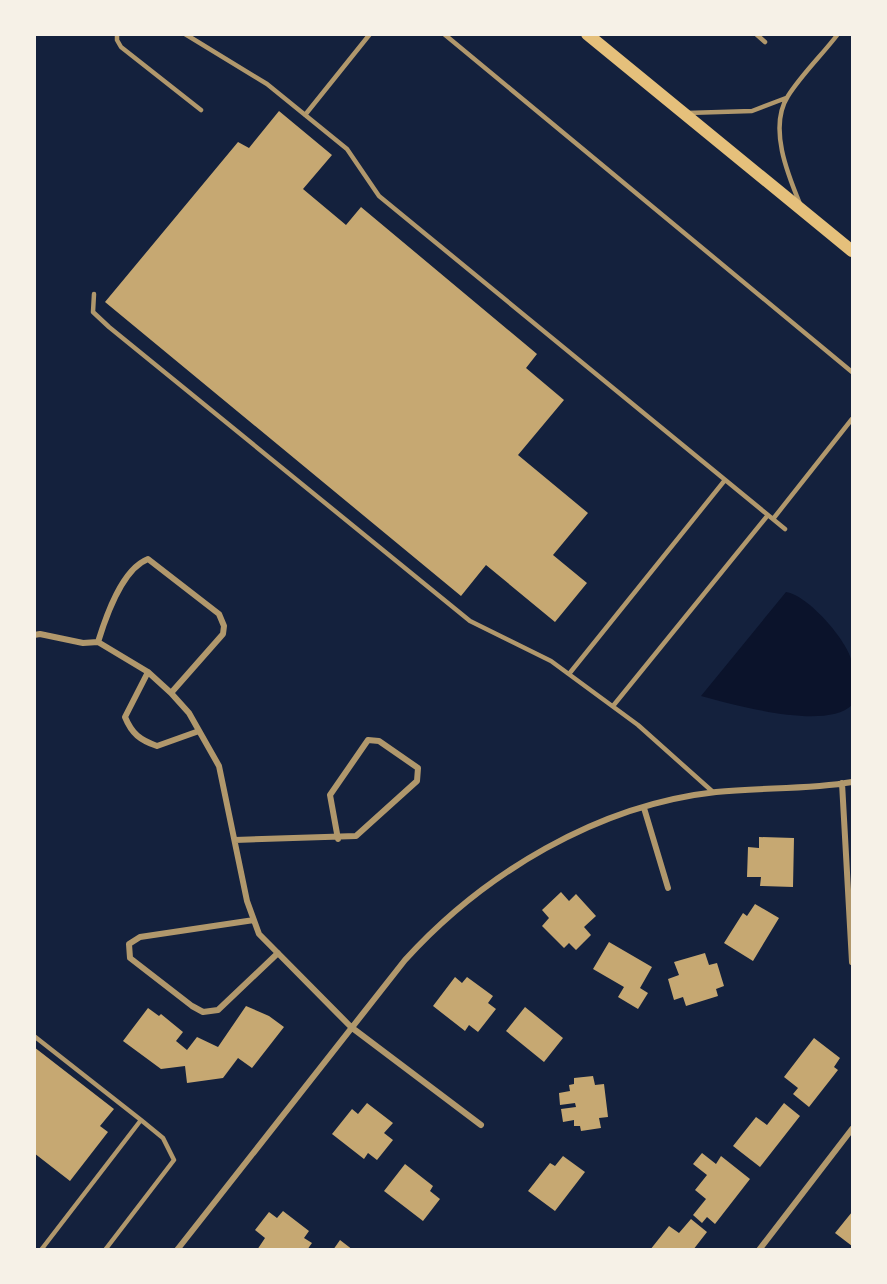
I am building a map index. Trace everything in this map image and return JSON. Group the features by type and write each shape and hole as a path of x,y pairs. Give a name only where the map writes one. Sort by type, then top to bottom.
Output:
{"main road":[{"path":"587,34 852,251"}],"street":[{"path":"98,642 109,608 137,563 148,559 219,614 224,626 223,634 171,693"},
{"path":"34,635 83,643 98,642 148,672 171,693 189,713 219,766 259,934 351,1027 481,1125"},
{"path":"148,672 125,717 130,730 141,740 157,746 199,731"},
{"path":"235,840 338,839 356,836 417,781 418,768 379,741 368,740 330,795 338,839"},
{"path":"177,1250 418,945 475,895 548,848 621,815 644,808 713,792 852,782"},
{"path":"842,783 852,963"},
{"path":"644,808 668,888"},
{"path":"254,920 140,937 129,944 130,958 203,1012 218,1010 278,953"},
{"path":"759,1250 852,1129"}],"lane":[{"path":"117,34 121,48 201,110"},
{"path":"185,34 267,84 347,149 379,196 785,529"},
{"path":"305,115 370,34"},
{"path":"444,34 852,372"},
{"path":"756,34 765,42"},
{"path":"804,211 784,167 780,141 786,98 838,34"},
{"path":"684,113 744,112 786,98"},
{"path":"94,294 93,312 109,327 470,621 551,661 613,706 713,792"},
{"path":"773,519 852,419"},
{"path":"569,674 726,480"},
{"path":"613,706 768,515"},
{"path":"34,1036 163,1138 174,1160 105,1250"},
{"path":"41,1250 141,1120"}],"water":[{"path":"786,592 805,601 826,620 849,653 854,684 852,705 839,712 822,716 801,716 756,710 701,696"}],"building":[{"path":"279,111 332,155 303,189 346,225 361,207 537,354 526,368 564,400 518,455 588,513 553,555 587,583 555,622 486,565 461,596 105,302 238,142 249,148"},
{"path":"759,837 794,838 793,887 760,886 761,877 747,877 748,847 759,848"},
{"path":"561,892 569,901 576,894 596,916 584,927 591,935 576,950 569,943 564,948 542,926 549,918 542,910"},
{"path":"755,904 779,918 753,961 724,943 743,913 747,916"},
{"path":"609,942 652,967 640,988 648,993 638,1009 618,997 624,987 593,969"},
{"path":"705,953 709,965 717,963 724,986 716,989 718,996 686,1006 683,997 674,1000 668,979 679,975 674,962"},
{"path":"455,977 462,983 467,977 493,996 488,1003 496,1009 478,1032 469,1025 465,1031 433,1006"},
{"path":"246,1006 269,1016 284,1027 252,1068 238,1058 223,1078 187,1083 185,1066 161,1069 123,1041 148,1008 159,1016 161,1014 183,1032 176,1041 187,1050 197,1037 218,1047"},
{"path":"525,1007 563,1038 544,1062 506,1031"},
{"path":"814,1038 840,1058 834,1067 838,1070 809,1107 793,1094 798,1088 784,1077"},
{"path":"34,1047 114,1109 100,1126 108,1132 70,1181 34,1153"},
{"path":"593,1076 595,1085 604,1084 608,1117 599,1118 601,1128 581,1131 580,1126 574,1126 574,1120 563,1122 561,1109 576,1107 575,1103 560,1105 559,1093 570,1091 569,1085 574,1084 574,1078"},
{"path":"367,1103 393,1123 384,1133 393,1140 377,1160 368,1153 364,1159 332,1134 352,1109 358,1114"},
{"path":"784,1103 800,1116 760,1167 733,1146 756,1117 767,1125"},
{"path":"702,1153 716,1164 721,1156 750,1179 715,1224 707,1217 702,1223 693,1215 706,1199 695,1190 707,1175 693,1164"},
{"path":"563,1156 585,1172 555,1211 528,1191 550,1163 555,1166"},
{"path":"405,1164 433,1186 430,1191 440,1199 423,1221 384,1191"},
{"path":"283,1211 309,1231 304,1238 312,1243 307,1250 257,1250 265,1238 255,1230 269,1212 277,1218"},
{"path":"852,1212 852,1246 835,1233"},
{"path":"691,1219 707,1232 693,1250 650,1250 669,1226 679,1233"},
{"path":"340,1240 353,1250 333,1250"}]}
